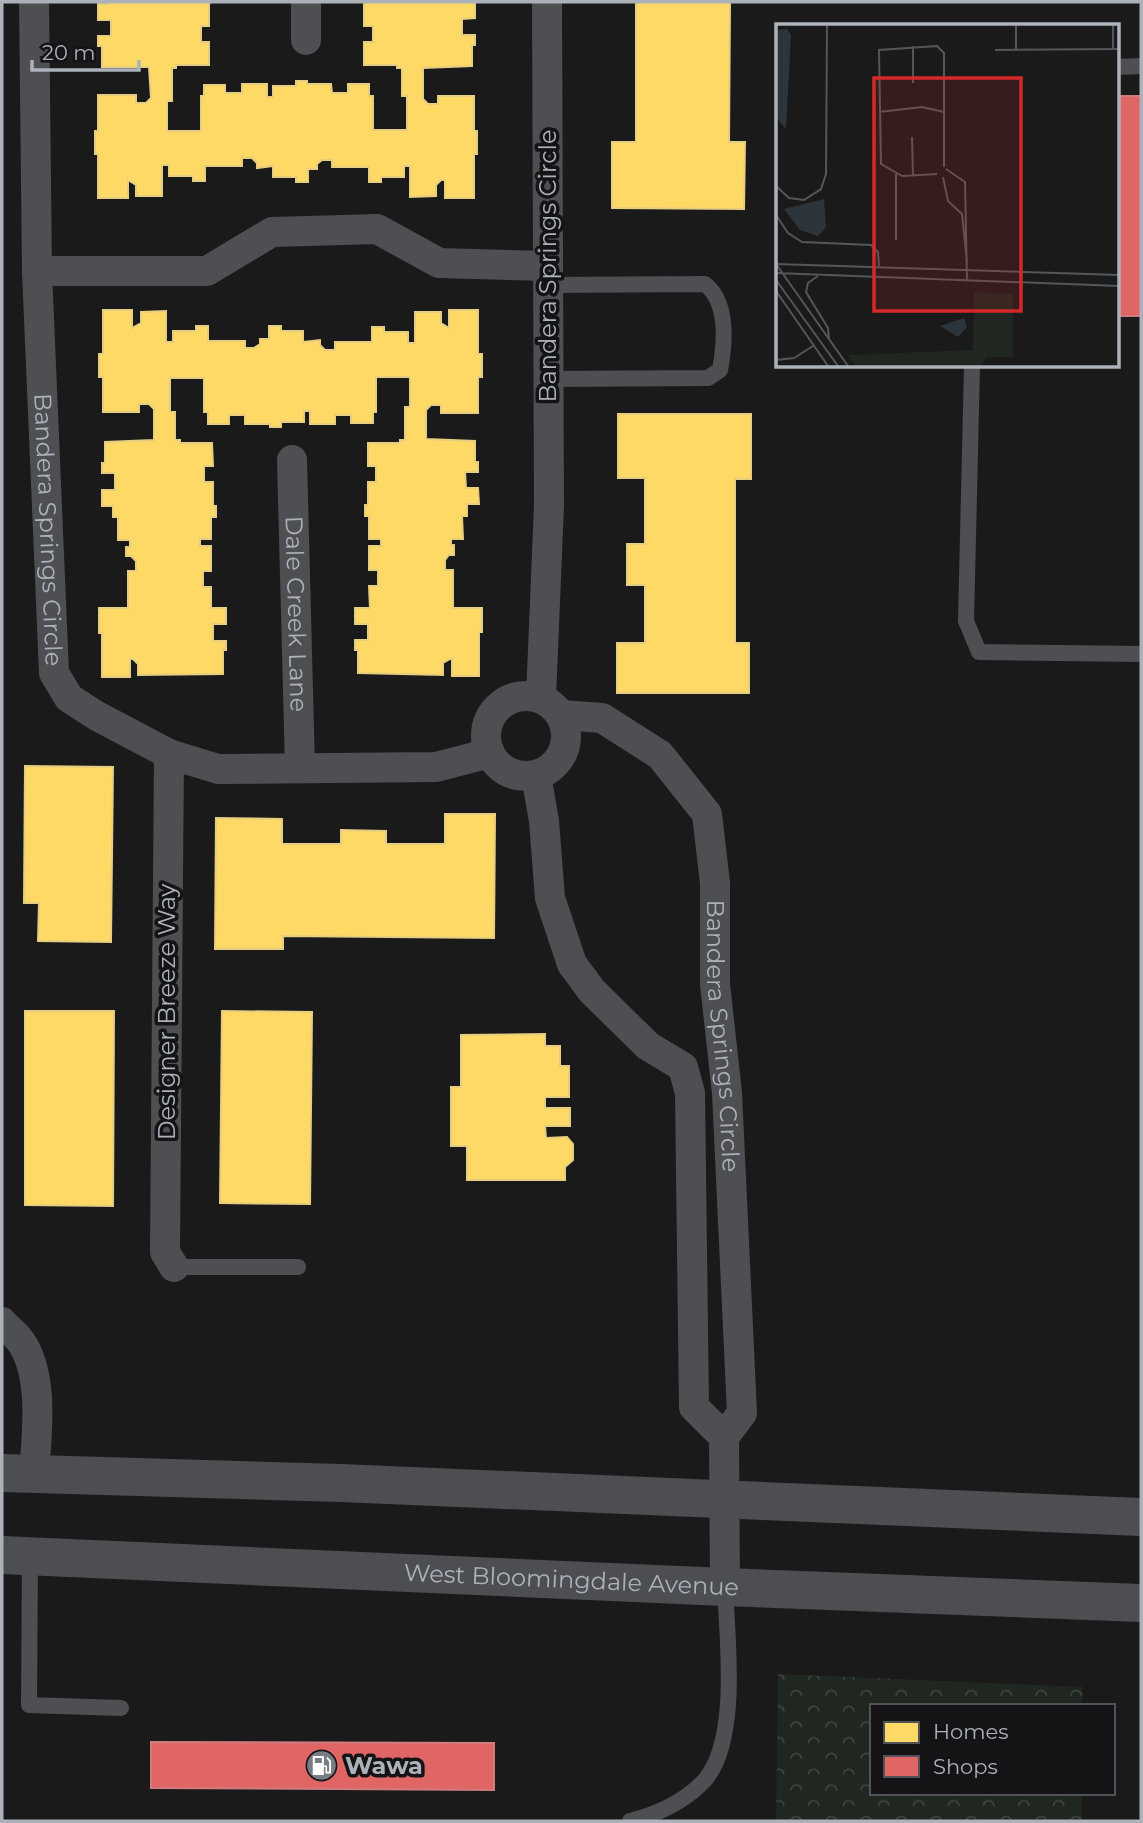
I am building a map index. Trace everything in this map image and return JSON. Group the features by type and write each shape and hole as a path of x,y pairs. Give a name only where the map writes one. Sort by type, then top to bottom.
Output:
{"main road":[{"path":"18,1473 1141,1517"},
{"name":"West Bloomingdale Avenue","path":"16,1555 725,1587 1141,1602"}],"street":[{"name":"Bandera Springs Circle","path":"34,2 37,271 54,673 69,698 169,754 218,769 436,767 489,753"},
{"path":"306,2 306,40"},
{"name":"Bandera Springs Circle","path":"547,2 551,707 602,718 660,755 707,814 715,883 715,984 727,1093 741,1413 724,1437 725,1587"},
{"path":"37,271 207,271 272,232 377,229 439,263 548,276"},
{"name":"Dale Creek Lane","path":"292,460 300,768"},
{"path":"527,695 551,707 565,727 566,741 563,753 555,764 536,775 520,776 497,764 489,753 486,740 486,726 492,714 514,697 527,695"},
{"name":"Designer Breeze Way","path":"169,754 165,1252 174,1268"},
{"name":"Bandera Springs Circle","path":"536,775 544,821 550,898 572,964 592,991 648,1045 683,1067 690,1093 694,1407 724,1437"},
{"path":"2,1322 19,1339 31,1361 37,1408 18,1473"}],"lane":[{"path":"1118,66 1141,66"},
{"path":"548,276 705,284 712,290 720,307 724,348 720,370 708,378 549,379"},
{"path":"972,368 966,621 979,652 1141,654"},
{"path":"174,1268 298,1268"},
{"path":"16,1555 29,1705 121,1708"},
{"path":"630,1821 668,1809 705,1779 716,1760 727,1715 729,1680 725,1587"}],"green space":[{"path":"778,1674 1083,1687 1082,1704 870,1704 870,1795 1082,1795 1082,1821 776,1821"}],"building: Homes":[{"path":"212,2 209,3 209,26 201,26 201,42 209,42 209,65 176,65 176,68 172,68 172,101 167,101 167,131 201,131 201,96 204,96 204,85 225,85 225,93 242,93 242,84 267,84 267,97 273,97 273,86 296,86 296,81 331,84 332,93 348,93 348,84 369,84 369,96 373,96 373,130 407,130 407,96 402,96 402,68 397,68 397,65 364,65 364,42 373,42 373,26 364,26 364,2 475,2 475,18 462,19 462,35 475,35 472,66 423,68 423,99 428,104 438,104 438,96 474,96 477,154 474,154 474,198 445,198 445,180 436,185 436,196 410,197 410,166 404,166 404,177 381,177 381,182 369,182 369,167 332,167 332,160 322,160 317,164 317,169 308,169 308,182 296,182 296,177 273,177 273,166 257,168 257,163 252,158 242,158 242,166 205,166 205,181 193,181 193,176 169,176 169,165 162,165 162,196 136,196 136,185 128,180 128,198 98,198 95,131 98,131 98,95 136,95 136,103 146,103 151,98 149,67 102,67 102,46 98,46 98,36 111,36 111,20 98,20 98,4"},
{"path":"636,2 730,2 729,142 745,142 744,209 612,208 612,142 636,142"},
{"path":"103,310 132,310 132,328 141,323 141,312 166,311 166,342 173,342 173,331 196,331 196,326 208,326 208,341 245,341 245,348 254,348 260,344 260,339 269,339 269,326 281,326 281,331 303,331 303,342 320,340 320,345 325,350 335,350 335,342 372,342 372,327 384,327 384,332 408,332 408,343 415,343 415,312 441,312 441,323 449,328 449,310 478,310 478,354 482,354 482,377 478,377 478,413 441,413 441,405 431,405 426,410 426,439 475,441 478,472 465,472 466,488 478,488 479,504 467,504 467,516 462,516 463,539 451,539 454,555 449,555 445,560 445,570 453,570 453,608 482,608 479,676 452,676 452,658 443,663 443,675 358,673 355,640 368,640 368,624 355,624 355,608 370,608 369,586 378,586 378,570 369,570 369,546 381,546 381,539 369,539 369,516 365,516 368,482 376,482 376,466 368,466 368,443 400,443 400,440 405,440 405,407 410,407 410,377 376,377 376,412 373,412 373,423 351,423 351,415 335,415 335,424 310,424 310,411 304,411 304,422 281,422 281,427 245,424 245,415 229,415 229,424 208,424 208,412 204,412 204,378 170,378 170,412 175,412 175,440 180,440 180,443 212,443 213,466 204,466 204,482 213,482 216,517 211,517 211,539 200,539 200,546 211,546 211,571 203,571 203,587 211,587 211,608 226,608 226,624 213,624 213,641 226,641 226,650 223,650 223,674 138,675 138,664 130,659 130,677 102,677 99,608 128,608 128,571 136,571 136,561 131,556 126,556 126,547 130,547 130,540 118,540 118,517 113,517 113,506 102,506 102,490 115,490 115,473 102,473 105,442 154,440 154,409 149,404 139,404 139,412 103,412 103,377 99,377 99,354 103,354"},
{"path":"618,414 751,414 751,479 735,479 735,643 749,643 749,693 617,693 617,643 645,643 645,585 627,585 627,544 645,544 645,478 618,478"},
{"path":"25,766 113,767 111,942 38,941 39,903 24,903"},
{"path":"445,814 495,814 494,938 283,936 283,949 215,949 216,818 282,819 282,844 341,844 341,830 386,831 386,844 445,844"},
{"path":"25,1011 114,1011 113,1206 25,1205"},
{"path":"222,1011 312,1012 310,1204 220,1203"},
{"path":"545,1034 545,1046 560,1046 560,1066 569,1066 569,1097 545,1097 545,1108 570,1108 570,1126 545,1126 546,1138 567,1137 573,1144 573,1160 565,1167 565,1180 467,1180 467,1146 451,1146 451,1087 461,1087 461,1035"}],"building: Shops":[{"path":"1118,96 1141,96 1141,316 1118,316"},
{"name":"Wawa","path":"151,1742 494,1743 494,1790 151,1788"}],"place":[{"name":"Wawa","path":"322,1766"}]}
